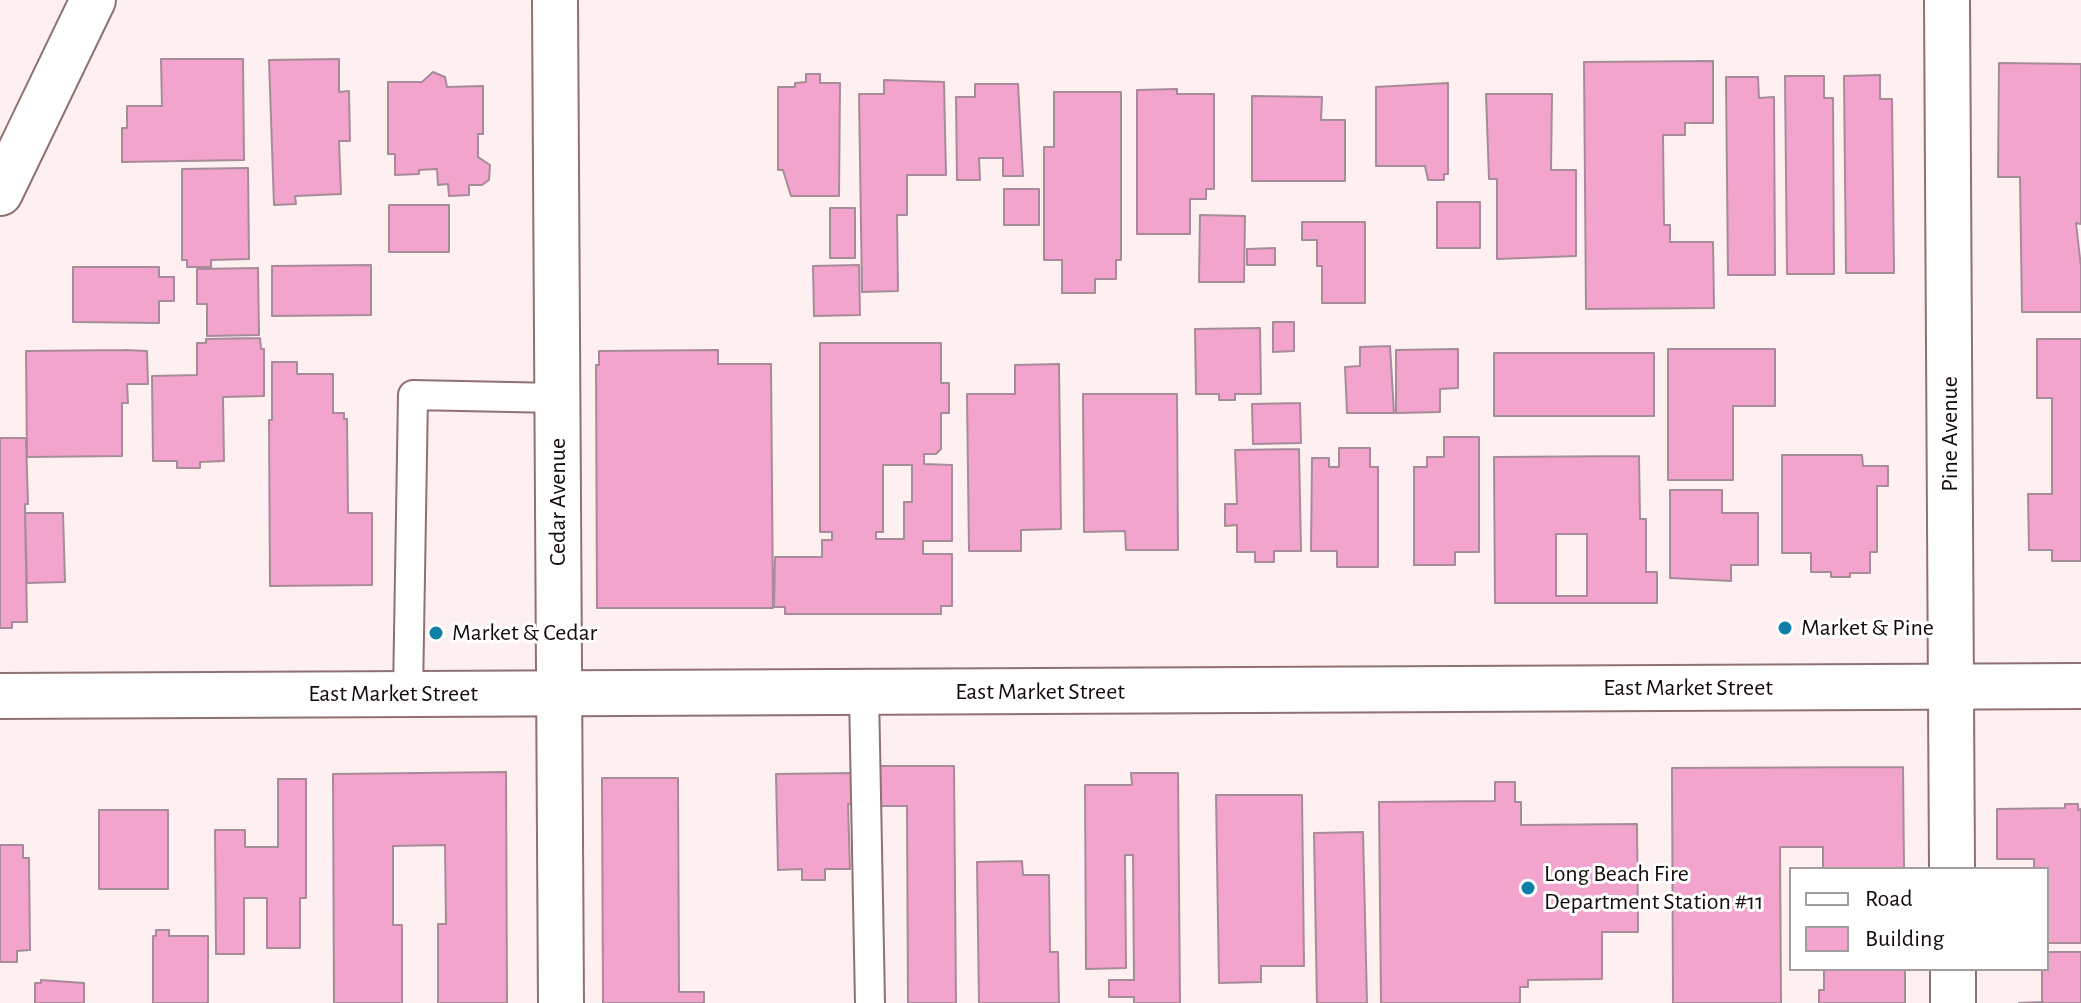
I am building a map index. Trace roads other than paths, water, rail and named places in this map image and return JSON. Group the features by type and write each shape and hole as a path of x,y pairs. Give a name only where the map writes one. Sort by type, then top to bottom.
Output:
{"street":[{"path":"0,193 93,0"},
{"name":"Cedar Avenue","path":"555,0 561,1003"},
{"name":"Pine Avenue","path":"1947,0 1952,867"},
{"name":"East Market Street","path":"0,696 2081,686"},
{"path":"1953,971 1953,1003"}],"lane":[{"path":"408,694 413,395 557,398"},
{"path":"864,693 870,1003"}],"place":[{"name":"Market & Pine","path":"1785,628"},
{"name":"Market & Cedar","path":"436,633"},
{"name":"Long Beach Fire Department Station #11","path":"1528,888"}]}
